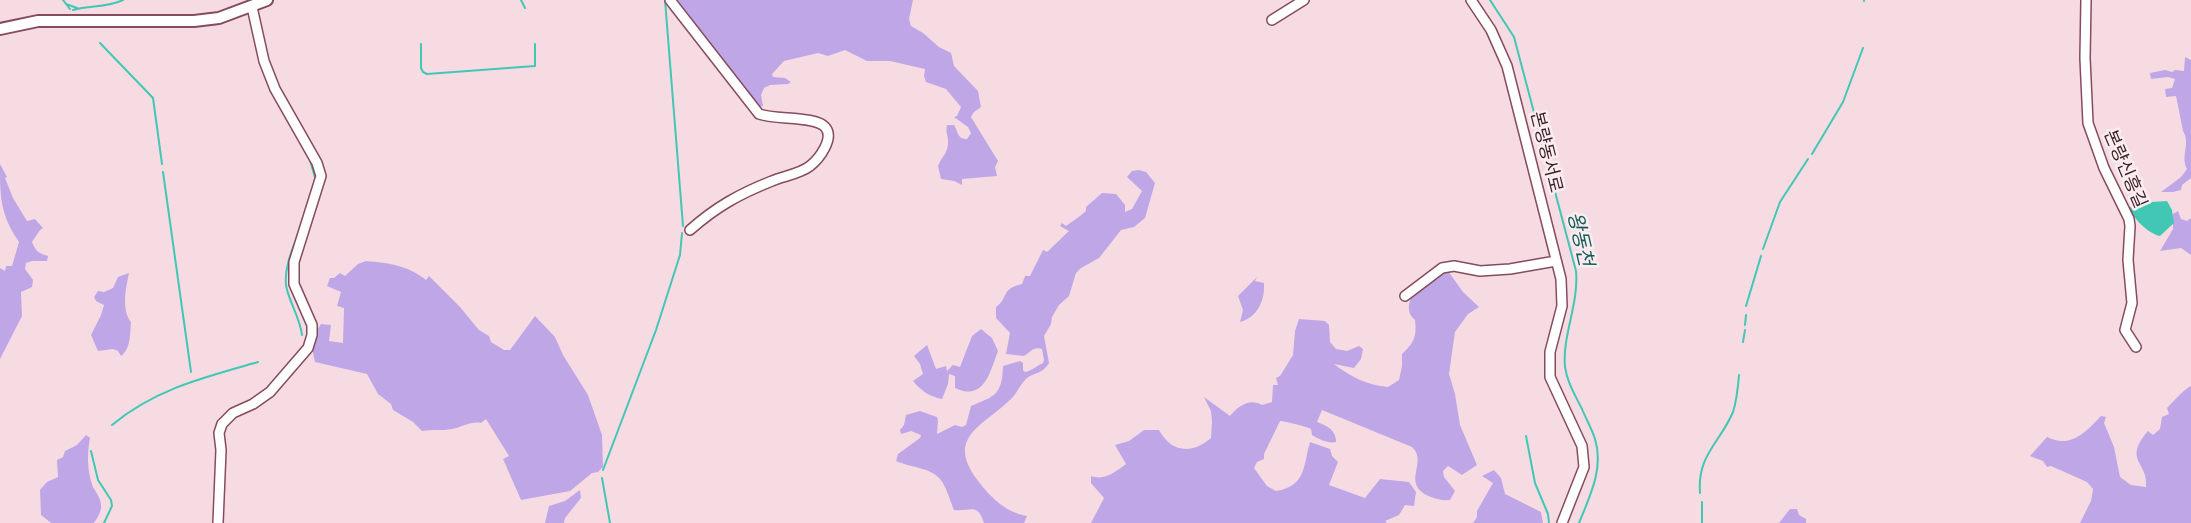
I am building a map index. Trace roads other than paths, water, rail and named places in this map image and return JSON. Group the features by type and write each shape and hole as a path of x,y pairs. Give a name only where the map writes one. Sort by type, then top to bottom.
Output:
{"main road":[{"path":"0,29 38,21 194,21 219,18 267,0"}],"street":[{"path":"670,0 759,114 769,118 816,122 825,127 829,134 828,143 812,165 754,188 718,207 704,216 690,230"},
{"path":"1272,20 1304,0"},
{"name":"본량동서로","path":"1470,0 1491,30 1507,66 1561,279 1562,306 1550,352 1550,377 1582,446 1584,457 1584,467 1562,523"},
{"name":"본량신흥길","path":"2086,0 2087,118 2104,168 2130,222 2128,265 2132,303 2125,330 2136,347"},
{"path":"218,523 219,433 222,424 232,413 253,404 270,392 308,348 312,328 294,284 294,262 321,176 311,153 275,89 264,61 252,7"},
{"path":"1405,296 1442,268 1454,266 1480,271 1556,261"}],"waterway":[{"path":"63,0 70,9"},
{"path":"73,10 123,0"},
{"path":"521,0 525,8"},
{"path":"665,0 683,226"},
{"name":"왕동천","path":"1490,0 1514,37 1576,271 1575,296 1566,344 1565,367 1569,383 1594,435 1598,461 1594,482 1579,523"},
{"path":"66,4 77,8"},
{"path":"100,43 153,98 162,164"},
{"path":"421,44 421,68 427,74 535,66 535,44"},
{"path":"1812,154 1843,102 1863,48"},
{"path":"1763,249 1780,202 1808,159"},
{"path":"310,160 316,181"},
{"path":"163,172 191,372"},
{"path":"300,229 286,271 286,285 302,335"},
{"path":"603,470 656,330 680,255 682,233"},
{"path":"1746,306 1761,256"},
{"path":"1745,325 1746,315"},
{"path":"1743,342 1745,330"},
{"path":"112,425 163,393 200,379 258,362"},
{"path":"1700,493 1700,480 1706,459 1733,412 1739,375"},
{"path":"1526,436 1535,483 1548,514 1549,523"},
{"path":"91,451 98,480 111,500 112,506 104,523"},
{"path":"602,478 610,523"},
{"path":"1702,502 1702,523"}]}
